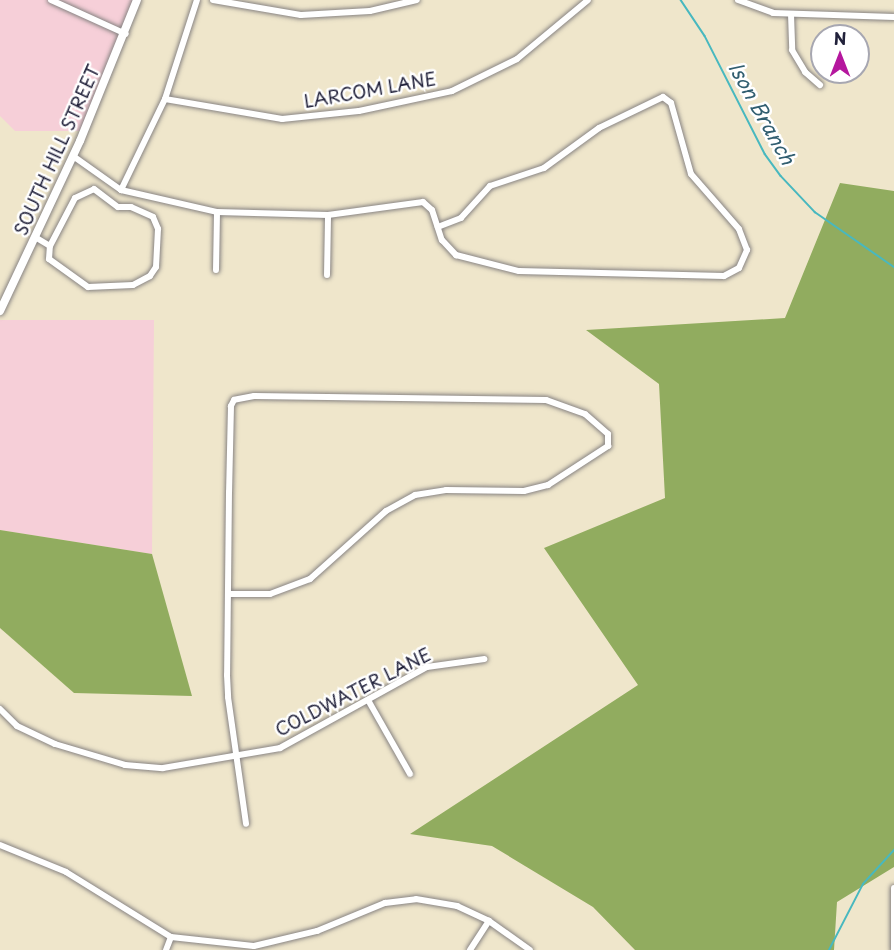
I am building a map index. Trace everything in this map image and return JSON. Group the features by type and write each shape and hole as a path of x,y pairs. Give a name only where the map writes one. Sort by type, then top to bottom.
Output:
{"main road":[{"name":"SOUTH HILL STREET","path":"0,311 73,156 126,34 137,0"}],"street":[{"path":"51,0 126,34"},
{"path":"121,190 165,99 197,0"},
{"path":"213,0 301,15 370,11 417,0"},
{"name":"LARCOM LANE","path":"165,99 282,119 359,111 452,91 517,59 588,0"},
{"path":"738,0 773,13 894,17"},
{"path":"790,14 792,50 805,72 820,85"},
{"path":"73,156 121,190 216,212 328,215 419,201 429,207 447,248 456,255 490,266 544,274 729,275 743,263 747,250 739,229 691,174 673,107 666,98 613,120 544,168 495,183 460,218 438,227"},
{"path":"94,189 118,207 131,207 153,217 158,229 156,267 150,276 133,285 88,287 49,259 50,246 75,198 94,189"},
{"path":"216,212 216,270"},
{"path":"327,275 328,215"},
{"path":"35,237 50,246"},
{"path":"228,594 270,594 310,579 386,511 415,495 446,490 524,491 548,484 608,446 608,434 585,414 546,400 242,396 231,406 228,594 228,697 246,824"},
{"name":"COLDWATER LANE","path":"0,709 32,735 125,765 156,769 235,757 296,741 439,663 484,658"},
{"path":"368,700 410,774"},
{"path":"0,845 66,872 171,937 254,946 317,932 385,903 416,898 457,906 489,921 530,950"},
{"path":"894,888 894,950"},
{"path":"470,950 489,921"},
{"path":"166,950 171,937"}],"shaded area":[{"path":"0,0 135,0 82,131 15,131 0,116"},
{"path":"0,320 154,320 152,554 0,530"}],"green space":[{"path":"840,183 894,191 894,867 837,902 834,950 635,950 593,907 492,846 410,834 638,685 544,548 665,498 659,384 586,330 785,318"},
{"path":"0,530 152,554 192,696 74,693 0,628"}],"waterway":[{"name":"Ison Branch","path":"681,0 705,36 765,154 781,176 815,212 894,267"},
{"path":"829,950 863,884 894,850"}]}
